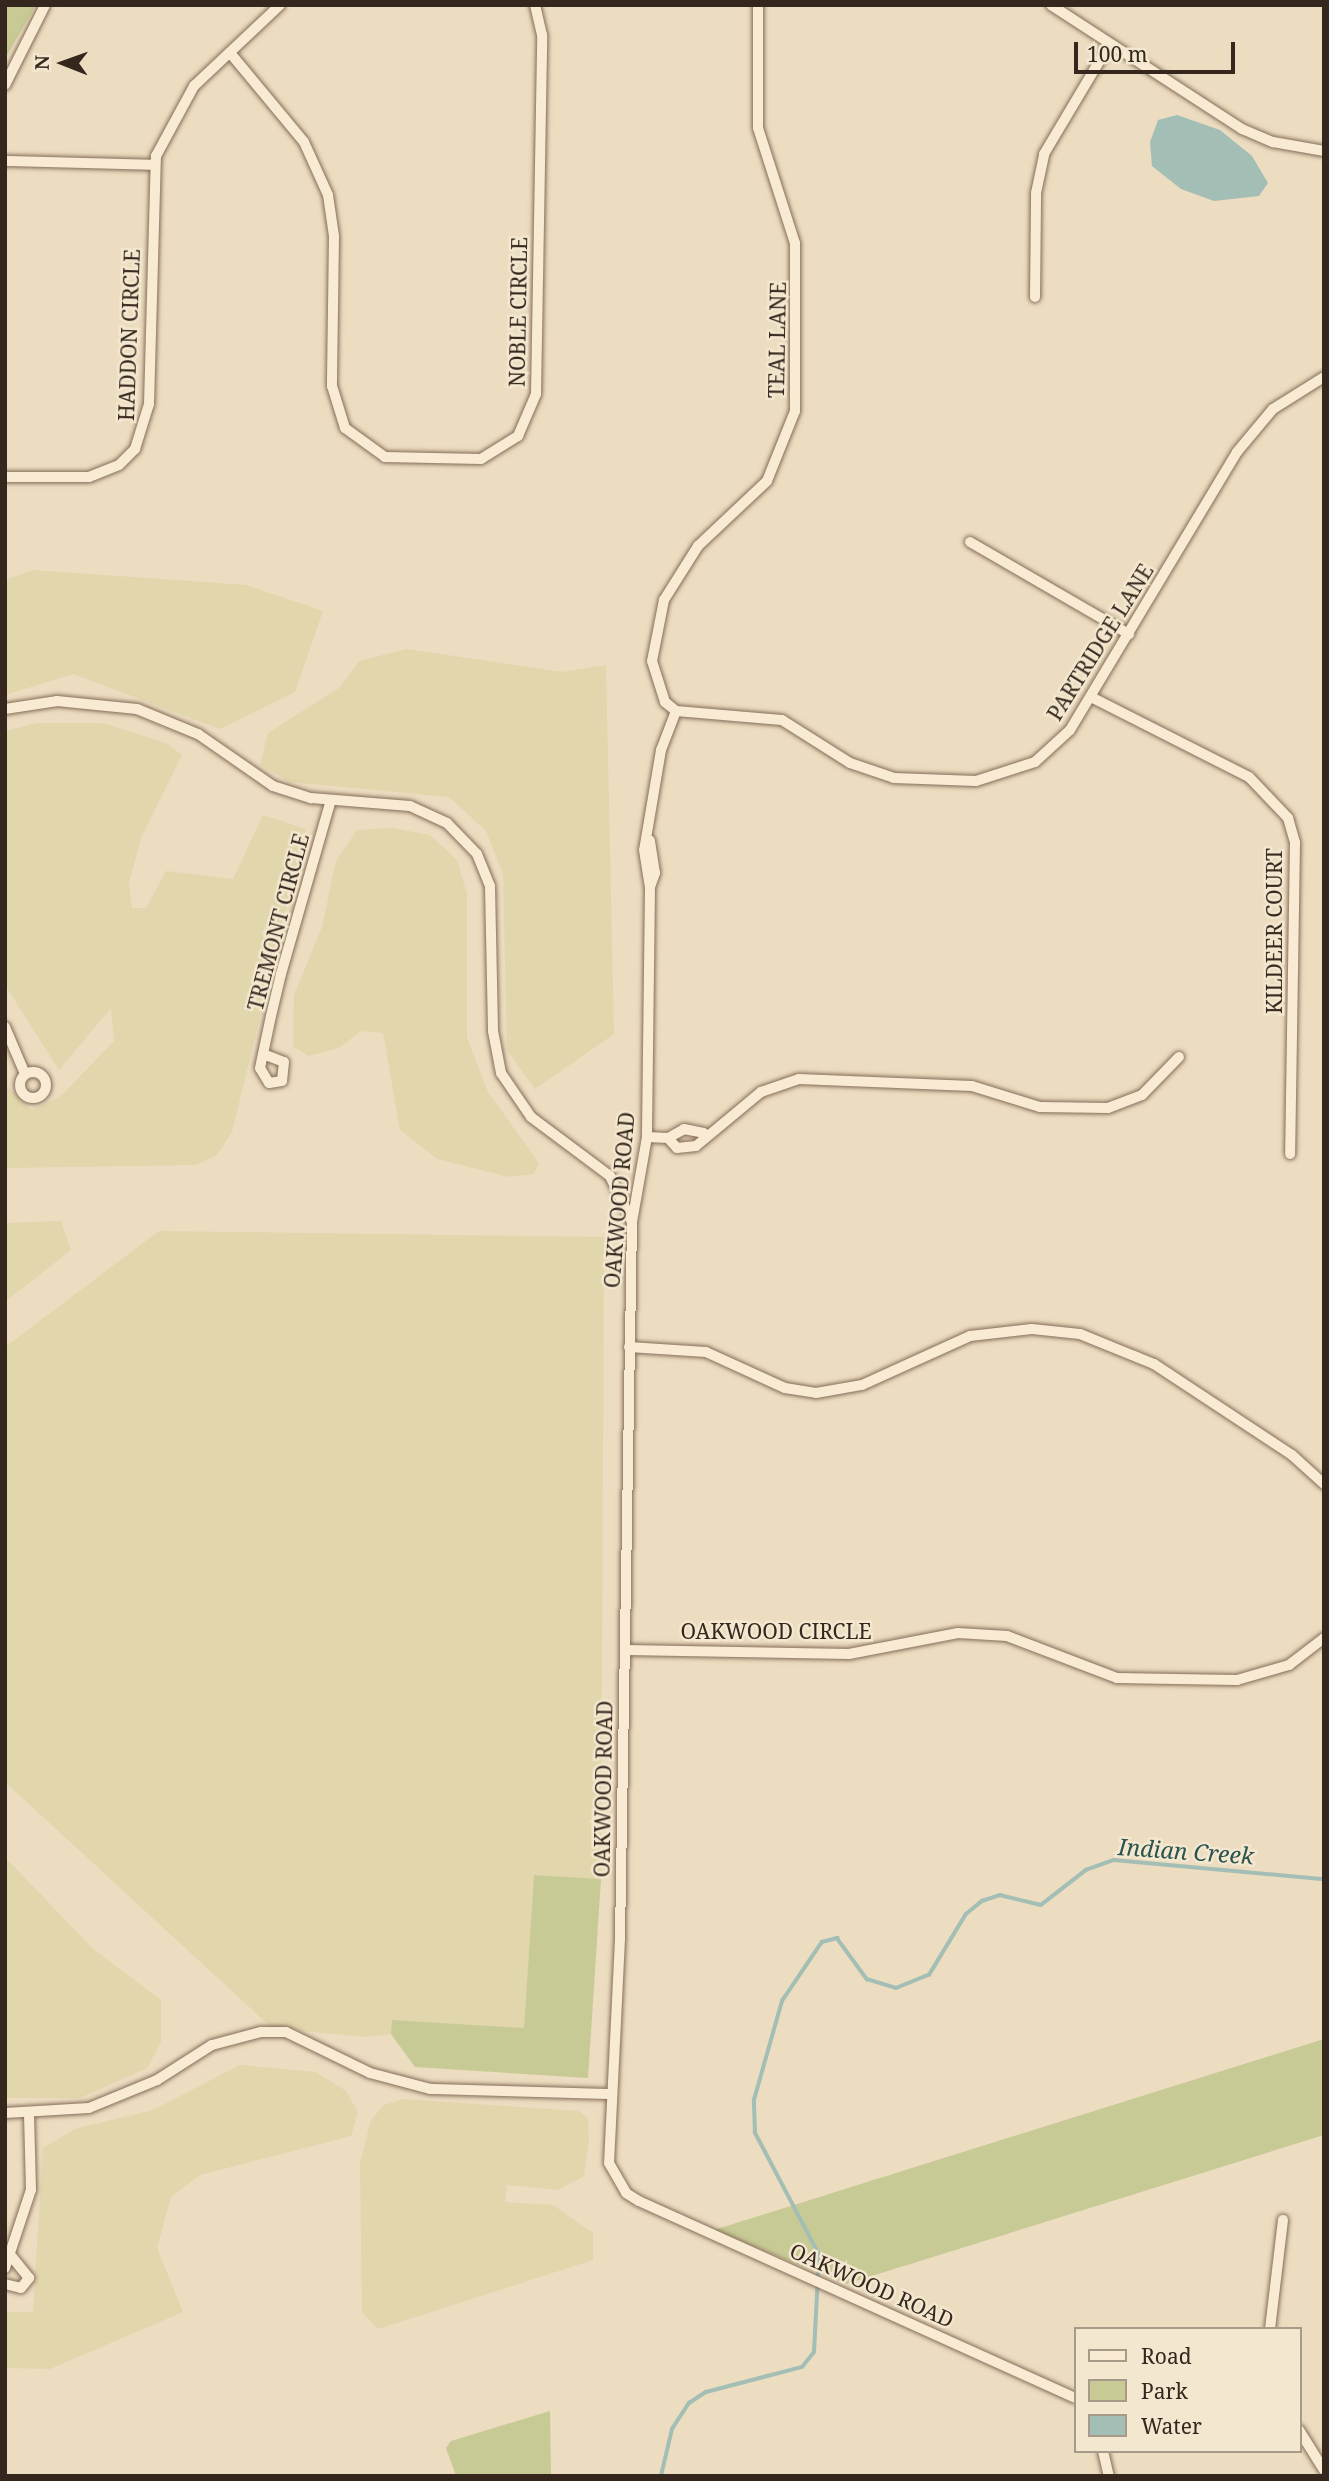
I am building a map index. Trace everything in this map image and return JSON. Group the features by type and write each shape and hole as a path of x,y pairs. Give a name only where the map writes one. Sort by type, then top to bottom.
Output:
{"street":[{"path":"5,85 45,5"},
{"name":"HADDON CIRCLE","path":"5,477 98,474 126,459 143,435 149,404 155,165 177,108 279,5"},
{"name":"NOBLE CIRCLE","path":"231,54 304,142 328,195 334,236 332,386 345,428 385,457 481,459 518,436 536,394 542,35 535,5"},
{"name":"TEAL LANE","path":"676,711 664,702 652,661 664,600 698,546 767,481 795,411 795,252 758,128 758,5"},
{"path":"1051,5 1242,129 1273,142 1324,150"},
{"path":"1035,297 1037,192 1044,154 1109,45"},
{"path":"5,161 155,165"},
{"name":"PARTRIDGE LANE","path":"676,711 782,720 878,775 976,781 1035,762 1070,730 1237,452 1273,409 1324,377"},
{"path":"970,542 1129,634"},
{"name":"KILDEER COURT","path":"1091,697 1249,777 1288,818 1295,843 1290,1154"},
{"path":"5,709 57,701 137,709 198,734 273,786 331,800 429,812 477,854 492,899 493,1031 501,1073 531,1117 610,1176 632,1222"},
{"name":"OAKWOOD ROAD","path":"676,711 661,750 650,841 643,873 650,887 647,1137 632,1222 625,1650 608,2163 626,2193 835,2291 1074,2398"},
{"name":"TREMONT CIRCLE","path":"263,1054 331,800"},
{"path":"5,1027 25,1074"},
{"path":"647,1137 668,1138 689,1148 704,1133 761,1093 799,1079 972,1086 1040,1107 1108,1108 1142,1095 1179,1057"},
{"path":"668,1138 684,1129 704,1133"},
{"path":"629,1347 706,1352 785,1388 816,1393 862,1385 932,1350 988,1332 1080,1334 1154,1364 1292,1455 1324,1484"},
{"name":"OAKWOOD CIRCLE","path":"625,1650 849,1654 936,1636 1007,1636 1116,1678 1237,1681 1289,1665 1324,1638"},
{"path":"5,2113 29,2113 122,2097 212,2045 261,2032 286,2032 370,2073 430,2089 611,2094"},
{"path":"5,2268 12,2257 31,2190 29,2113"},
{"path":"1270,2327 1283,2220"},
{"path":"5,2284 17,2289 29,2278 12,2257"},
{"path":"1301,2433 1324,2470"},
{"path":"1103,2453 1109,2476"}],"shaded area":[{"path":"33,570 246,585 323,611 295,692 220,729 73,674 5,695 5,580"},
{"path":"407,649 562,672 606,665 614,1034 535,1089 507,1050 503,874 486,831 449,797 290,782 260,765 268,733 339,688 359,661"},
{"path":"37,723 103,723 166,743 182,755 141,838 129,883 132,908 146,908 166,871 233,879 263,815 306,829 232,1132 217,1155 197,1165 5,1168 5,1084 31,1110 60,1097 114,1041 111,1008 59,1070 5,985 5,731"},
{"path":"392,828 430,835 457,860 467,894 467,1038 488,1092 539,1163 534,1174 509,1177 437,1159 400,1130 383,1033 361,1031 339,1048 308,1056 293,1046 294,995 322,927 336,861 357,830"},
{"path":"61,1221 71,1250 5,1302 5,1223"},
{"path":"159,1231 604,1237 601,1879 534,1875 524,2029 392,2020 391,2034 365,2037 272,2028 5,1782 5,1347"},
{"path":"5,1857 93,1949 161,2000 161,2042 147,2068 80,2098 5,2098"},
{"path":"240,2065 316,2072 346,2091 358,2112 351,2136 200,2175 171,2197 157,2248 183,2312 50,2369 5,2368 5,2312 33,2312 43,2148 75,2129 153,2110"},
{"path":"404,2099 579,2111 588,2119 589,2141 584,2176 558,2190 507,2185 505,2202 553,2205 593,2233 593,2260 378,2329 362,2312 360,2163 371,2120 384,2105"}],"green space":[{"path":"5,5 36,5 5,59"},
{"path":"534,1875 601,1879 588,2078 415,2067 391,2034 392,2020 524,2028"},
{"path":"1324,2039 1324,2135 846,2284 714,2230"},
{"path":"550,2411 551,2476 456,2476 446,2448 451,2441"}],"water":[{"path":"1177,115 1220,130 1252,156 1268,183 1259,196 1214,201 1181,189 1152,166 1150,142 1158,120"}],"waterway":[{"name":"Indian Creek","path":"661,2476 672,2429 689,2403 706,2392 802,2367 814,2352 819,2255 755,2133 754,2100 782,2001 822,1942 837,1938 867,1979 896,1988 929,1975 966,1914 982,1901 1000,1895 1041,1905 1086,1870 1114,1860 1324,1879"}]}
